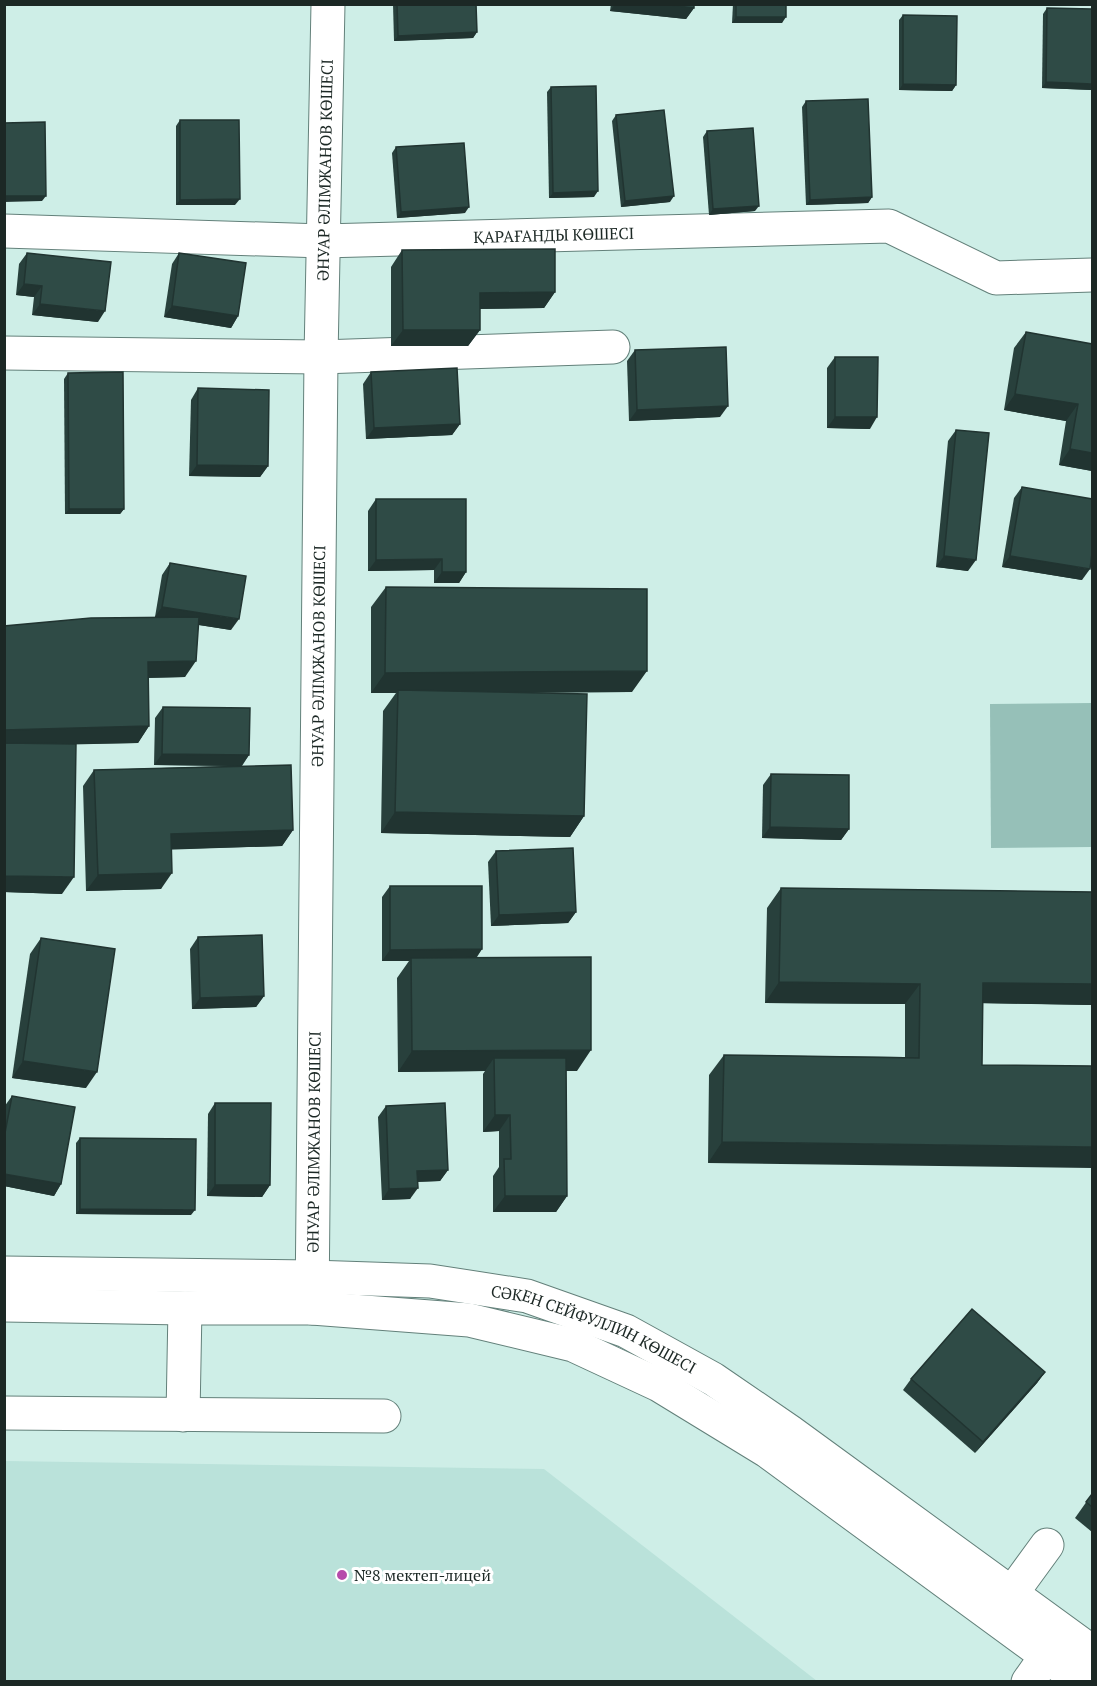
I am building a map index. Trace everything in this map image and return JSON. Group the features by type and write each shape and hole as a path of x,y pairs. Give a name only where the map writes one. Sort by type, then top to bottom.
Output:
{"street":[{"name":"ӘНУАР ӘЛІМЖАНОВ КӨШЕСІ","path":"312,1292 321,357 328,4"},
{"name":"ҚАРАҒАНДЫ КӨШЕСІ","path":"4,231 323,241 888,226 996,278 1092,274"},
{"path":"4,353 321,357 613,347"},
{"name":"СӘКЕН СЕЙФУЛЛИН КӨШЕСІ","path":"4,1273 312,1292 469,1320 573,1345 659,1385 767,1452 1082,1682"},
{"name":"СӘКЕН СЕЙФУЛЛИН КӨШЕСІ","path":"4,1305 186,1308 312,1292 429,1281 527,1296 626,1331 713,1379 1092,1652"},
{"path":"183,1415 186,1308"},
{"path":"4,1413 384,1416"},
{"path":"1012,1593 1047,1545"},
{"path":"1028,1682 1047,1655"}],"shaded area":[{"path":"1092,703 1092,847 991,848 990,704"},
{"name":"№8 мектеп-лицей","path":"5,1461 544,1469 817,1681 5,1681"}],"building":[{"path":"397,4 476,4 477,32 398,36"},
{"path":"662,4 694,4 694,8"},
{"path":"736,4 786,4 786,17 736,17"},
{"path":"1047,8 1092,9 1092,84 1046,82"},
{"path":"903,15 957,16 956,85 903,84"},
{"path":"596,86 598,191 553,193 551,87"},
{"path":"868,99 872,197 810,200 806,101"},
{"path":"664,110 674,196 625,201 616,115"},
{"path":"180,120 239,120 240,199 180,200"},
{"path":"45,122 46,196 4,196 4,123"},
{"path":"753,128 759,206 713,209 707,131"},
{"path":"464,143 469,207 401,212 396,147"},
{"path":"555,249 555,292 480,293 480,330 403,330 402,250"},
{"path":"27,253 111,262 105,311 40,304 42,286 24,284"},
{"path":"179,253 246,263 238,316 172,306"},
{"path":"1026,332 1092,344 1092,453 1070,449 1078,404 1015,394"},
{"path":"726,347 728,406 637,410 635,350"},
{"path":"835,357 878,357 877,417 835,417"},
{"path":"457,368 460,424 374,428 371,372"},
{"path":"123,372 124,509 69,509 68,373"},
{"path":"198,388 269,390 268,466 197,465"},
{"path":"956,430 989,433 976,560 944,556"},
{"path":"1022,487 1092,499 1090,569 1010,556"},
{"path":"376,499 466,499 466,572 442,572 442,559 376,560"},
{"path":"170,563 246,576 239,619 162,607"},
{"path":"386,587 647,589 647,671 385,673"},
{"path":"199,617 196,661 148,662 149,726 4,730 4,626 91,618"},
{"path":"398,690 587,694 584,816 395,812"},
{"path":"163,707 250,708 249,755 162,754"},
{"path":"4,743 76,744 74,877 4,876"},
{"path":"291,765 293,830 171,834 172,873 98,875 94,770"},
{"path":"771,774 849,775 849,829 770,827"},
{"path":"573,848 576,912 499,915 496,851"},
{"path":"390,886 482,886 482,949 390,950"},
{"path":"781,888 1092,892 1092,984 983,983 982,1065 1092,1066 1092,1147 722,1142 724,1055 919,1058 920,984 779,982"},
{"path":"262,935 264,996 200,998 198,937"},
{"path":"41,938 115,949 97,1072 23,1061"},
{"path":"591,957 591,1050 412,1051 411,958"},
{"path":"494,1058 566,1058 567,1196 505,1196 504,1159 511,1159 510,1115 495,1115"},
{"path":"12,1096 75,1107 61,1184 4,1174 4,1138"},
{"path":"215,1103 271,1103 270,1185 215,1185"},
{"path":"445,1103 448,1170 417,1171 418,1188 389,1189 386,1106"},
{"path":"80,1138 196,1139 195,1210 80,1209"},
{"path":"972,1309 1045,1372 983,1442 911,1379"},
{"path":"1092,1494 1092,1507 1086,1502"}],"place":[{"name":"№8 мектеп-лицей","path":"342,1575"}]}
